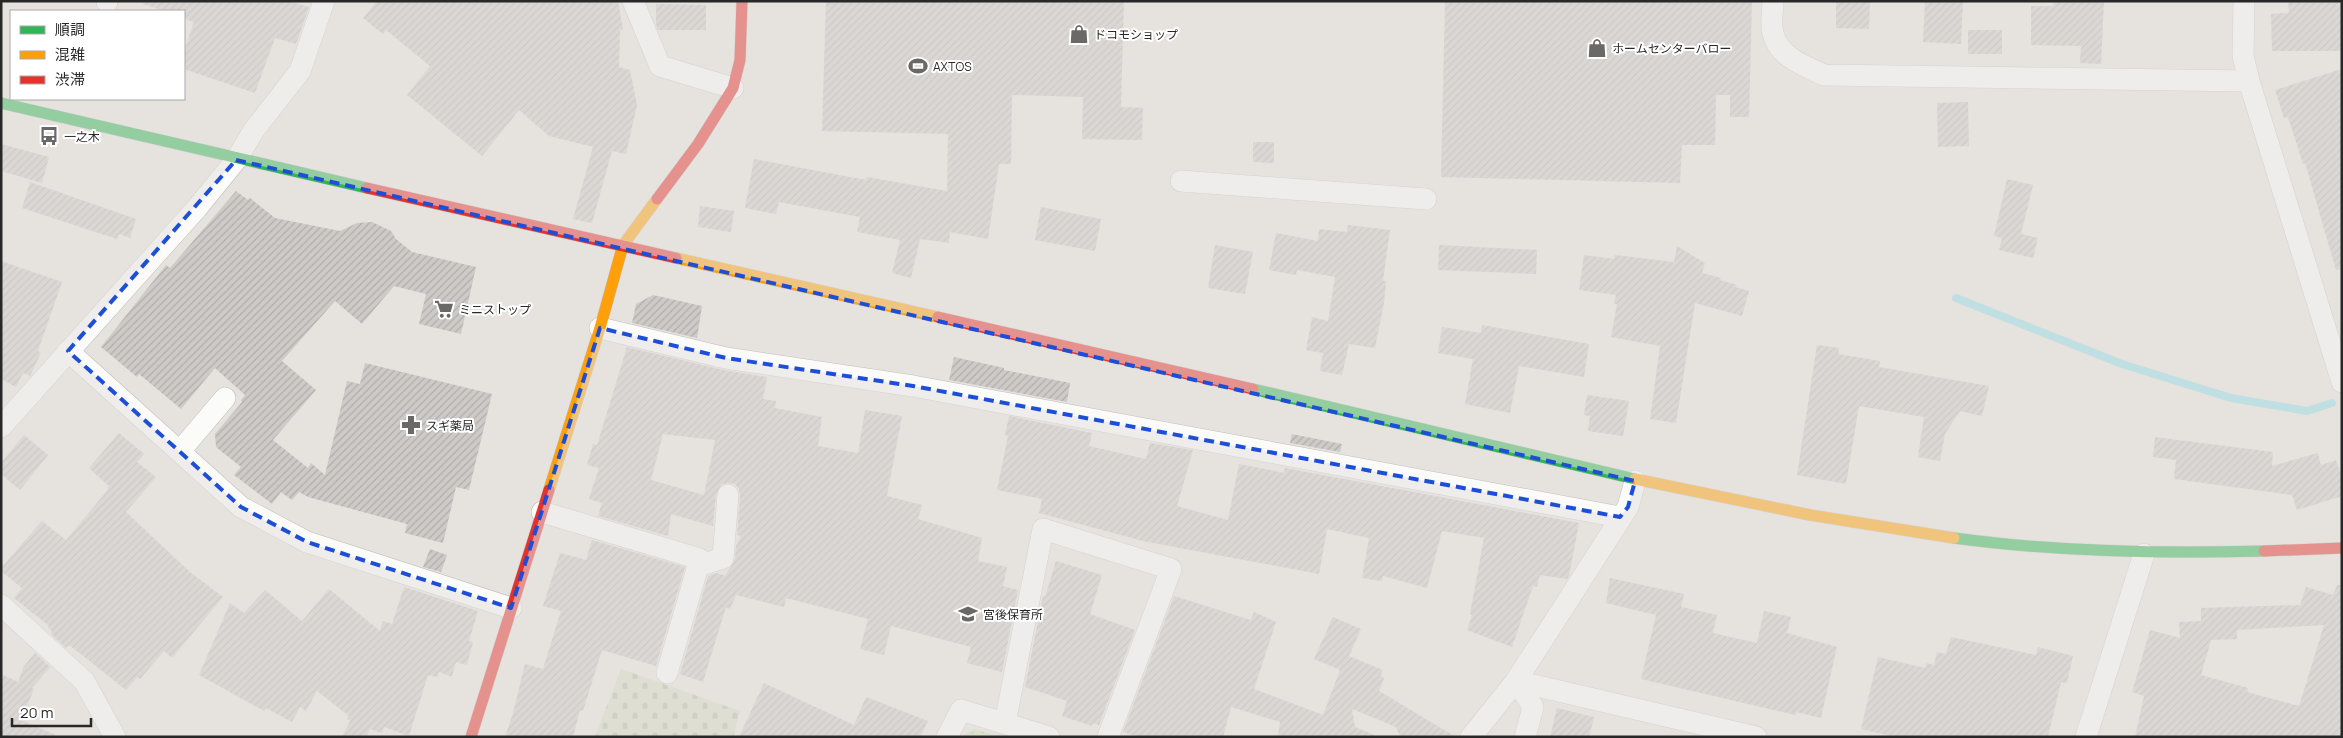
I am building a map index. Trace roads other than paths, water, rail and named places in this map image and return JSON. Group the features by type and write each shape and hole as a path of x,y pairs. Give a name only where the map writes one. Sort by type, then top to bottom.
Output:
{"street":[{"path":"1,427 197,208 236,160 254,130 300,71 324,1"},
{"path":"633,1 660,66 733,88"},
{"path":"471,737 600,328 623,245 698,144 733,88 740,60 742,1"},
{"path":"1773,1 1772,33 1778,45 1794,61 1824,75 2249,80"},
{"path":"2244,1 2243,56 2249,80 2342,382"},
{"path":"1,103 236,160 623,245 1142,363 1635,481 1846,523 2043,548 2144,554 2207,554 2342,548"},
{"path":"1181,181 1426,200"},
{"path":"600,328 726,358 913,386 1620,517"},
{"path":"68,351 241,507 307,542 511,608"},
{"path":"180,451 226,398"},
{"path":"1471,737 1516,681 1628,507 1635,481"},
{"path":"698,566 723,558 728,495"},
{"path":"542,512 700,559 667,674"},
{"path":"1005,723 1043,529 1171,569 1108,737"},
{"path":"2086,737 2144,554"},
{"path":"1,605 84,681 115,737"},
{"path":"1516,681 1533,707 1525,737"},
{"path":"1516,681 1756,737"},
{"path":"946,737 961,710 1049,737"}],"waterway":[{"path":"1956,298 2122,364 2231,398 2307,411 2332,403"}],"place":[{"name":"ドコモショップ","path":"1079,34"},
{"name":"ホームセンターバロー","path":"1597,48"},
{"name":"AXTOS","path":"918,66"},
{"name":"一之木","path":"49,136"},
{"name":"ミニストップ","path":"444,309"},
{"name":"スギ薬局","path":"411,425"},
{"name":"宮後保育所","path":"968,614"}]}
